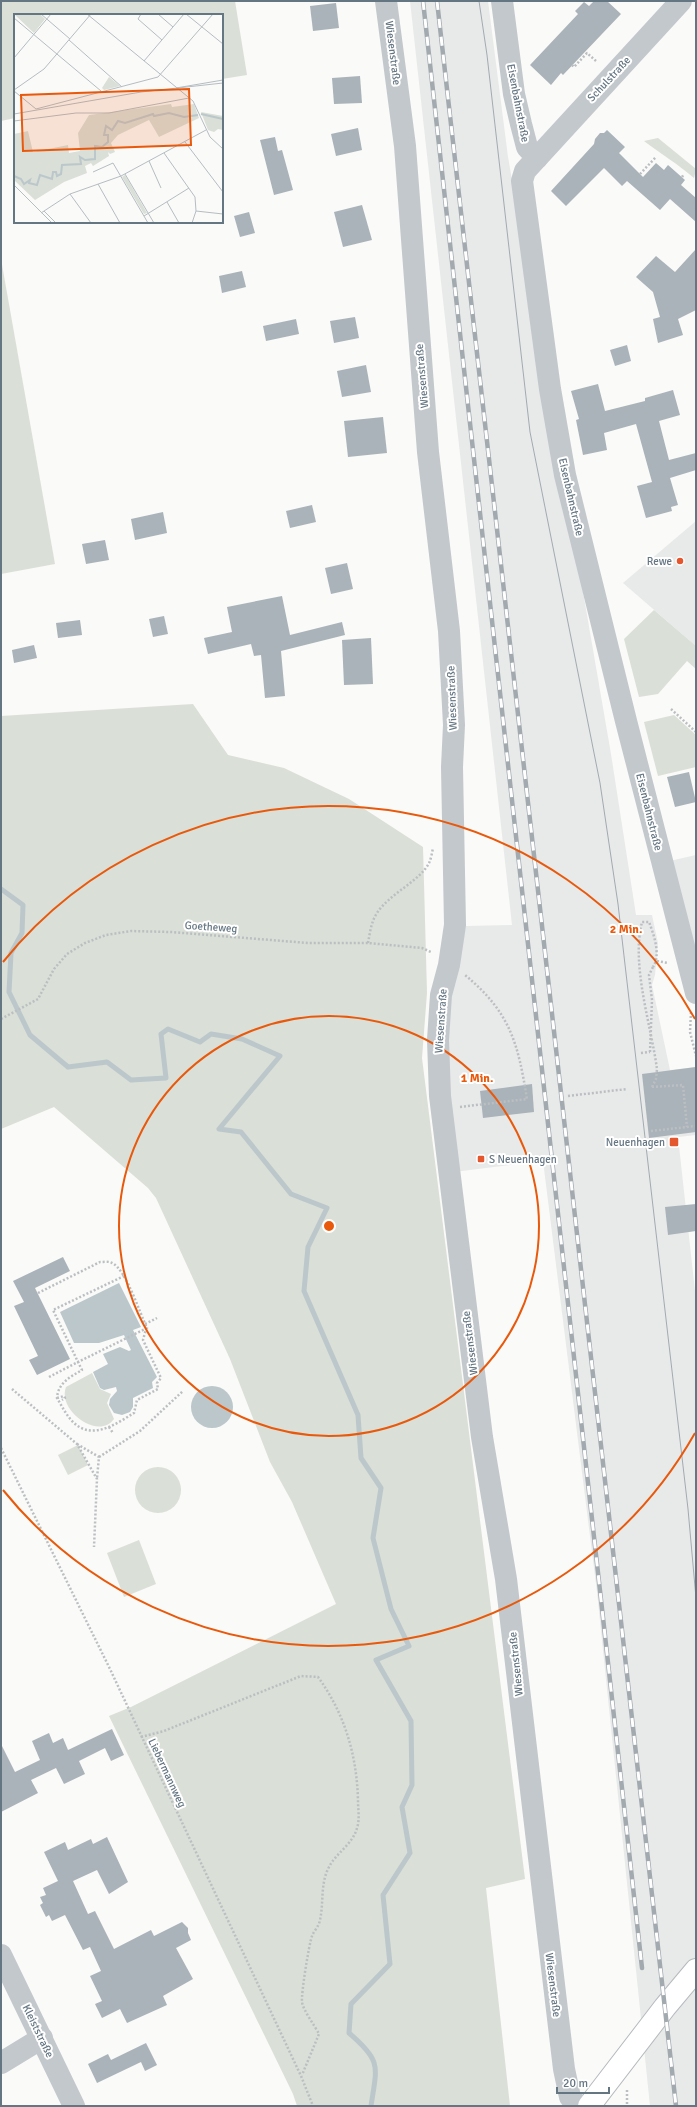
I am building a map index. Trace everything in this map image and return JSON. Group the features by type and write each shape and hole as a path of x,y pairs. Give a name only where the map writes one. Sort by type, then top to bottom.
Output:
{"main road":[{"path":"589,2106 665,2007 696,1970"}],"street":[{"name":"Wiesenstraße","path":"386,1 410,199 412,258 428,452 449,631 454,725 452,767 457,970 441,1002 438,1040 440,1096 482,1437 506,1578 564,2069 570,2097 578,2106"},
{"name":"Eisenbahnstraße","path":"502,1 514,94 527,147 537,158 525,171 522,181 541,324 565,475 609,630 694,1000"},
{"name":"Schulstraße","path":"537,158 681,1"},
{"name":"Kleiststraße","path":"1,1956 74,2106"},
{"path":"1,2063 42,2038"}],"path":[{"path":"572,65 574,67 587,53 596,61"},
{"path":"640,174 656,157"},
{"path":"671,709 696,732"},
{"path":"368,943 371,926 377,913 394,894 416,878 429,864"},
{"path":"641,1053 650,1052 652,1008 649,975 657,961 655,937 649,922 642,922 639,932 640,973 657,1069 656,1079 652,1086 683,1085 687,1127"},
{"name":"Goetheweg","path":"1,1018 38,999 54,969 67,954 85,943 106,935 132,931 171,932 308,942 368,943 422,948 431,952 457,970 490,1000 507,1023 520,1058 528,1100 481,1104"},
{"path":"694,1000 690,1032 696,1056"},
{"path":"568,1096 627,1089"},
{"path":"651,1131 696,1126"},
{"path":"38,1293 100,1262 111,1262 118,1267 124,1276 145,1324 146,1328 143,1340 161,1378 157,1383 158,1389 137,1400 134,1413 110,1427 94,1431 83,1428 73,1422 57,1398 60,1386 69,1377 82,1370 53,1310 124,1276"},
{"path":"145,1324 156,1318"},
{"path":"49,1377 146,1328"},
{"path":"12,1389 77,1444 99,1456"},
{"path":"99,1456 140,1431 183,1391"},
{"path":"57,1398 64,1396 65,1398 62,1400"},
{"path":"110,1427 113,1433"},
{"path":"77,1444 97,1478"},
{"name":"Liebermannweg","path":"1,1448 110,1669 302,2076 313,2106"},
{"path":"94,1546 99,1456"},
{"path":"141,1737 164,1731 301,1676 318,1677 338,1709 341,1721 348,1736 356,1773 359,1820 357,1830 350,1842 329,1866 322,1888 320,1921 312,1936 309,1949 302,2002 319,2034 302,2076"},
{"path":"627,2087 627,2106"}],"shaded area":[{"path":"1,1 235,1 247,75 223,79 223,14 14,14 14,118 1,121"},
{"path":"410,1 488,1 508,157 611,754 636,915 652,915 658,943 655,975 652,985 670,1070 696,1067 696,1135 678,1137 696,1300 696,2106 650,2106 597,1592 543,1161 454,1172 445,1029 466,926 512,925"},
{"path":"658,138 696,169 694,178 644,141"},
{"path":"1,259 55,564 1,574"},
{"name":"Rewe","path":"696,521 696,646 623,583"},
{"path":"654,610 696,646 696,669 687,661 658,694 639,697 624,639"},
{"path":"193,704 228,755 284,768 349,799 423,847 427,993 422,1058 525,1879 486,1888 510,2106 297,2106 293,2094 109,1716 131,1707 336,1604 292,1502 270,1462 230,1359 156,1198 148,1188 54,1107 1,1129 1,716"},
{"path":"674,715 696,735 696,767 658,776 644,722"},
{"path":"696,855 696,979 665,862"},
{"path":"119,1283 141,1327 133,1330 157,1377 152,1382 153,1388 133,1398 133,1407 130,1412 122,1415 114,1413 109,1405 110,1399 117,1391 116,1387 104,1390 100,1388 93,1372 108,1364 103,1354 120,1347 129,1351 131,1350 124,1335 99,1343 74,1343 60,1312"},
{"path":"92,1373 100,1389 111,1394 107,1403 114,1419 107,1425 98,1427 89,1425 73,1413 67,1405 65,1396 66,1387"},
{"path":"208,1386 216,1386 224,1389 230,1395 233,1407 230,1419 224,1425 216,1428 208,1428 200,1425 194,1419 191,1411 191,1403 194,1395 200,1389"},
{"path":"78,1445 88,1465 68,1475 58,1455"},
{"path":"158,1467 171,1471 177,1477 181,1490 177,1503 171,1509 158,1513 145,1509 139,1503 135,1490 139,1477 145,1471"},
{"path":"139,1540 156,1584 124,1597 107,1553"}],"building":[{"path":"594,1 607,1 621,14 563,75 561,73 551,85 530,65 578,14 575,11 584,2 589,6"},
{"path":"336,3 339,28 313,31 310,6"},
{"path":"360,76 362,103 334,104 332,78"},
{"path":"358,128 362,150 336,156 331,134"},
{"path":"607,130 625,147 619,153 643,177 656,163 664,170 668,165 685,180 681,185 696,198 696,222 670,199 660,210 627,181 622,186 604,168 566,206 551,191 594,144 595,139 600,133 604,133"},
{"path":"275,137 278,151 282,150 293,190 274,195 260,140"},
{"path":"362,205 372,240 343,247 334,212"},
{"path":"249,212 255,233 240,237 234,216"},
{"path":"696,249 696,310 678,319 683,335 658,343 653,319 660,317 653,292 636,277 656,256 675,272"},
{"path":"242,271 246,287 222,293 219,276"},
{"path":"355,317 359,338 334,343 330,321"},
{"path":"296,319 299,334 266,341 263,326"},
{"path":"627,345 631,361 615,366 610,350"},
{"path":"366,365 371,392 342,397 337,371"},
{"path":"598,384 605,411 645,401 645,398 673,390 680,415 659,421 669,460 696,453 696,470 670,478 678,505 671,507 672,511 646,518 637,486 652,482 636,424 604,433 607,450 583,455 576,420 579,419 571,391"},
{"path":"383,417 387,453 348,457 344,421"},
{"path":"312,505 316,522 290,528 286,511"},
{"path":"163,512 167,533 135,540 131,519"},
{"path":"105,540 109,560 86,564 82,544"},
{"path":"347,563 353,589 331,594 325,568"},
{"path":"282,596 290,635 342,622 345,635 281,651 285,696 265,698 261,655 254,656 251,644 208,654 204,638 232,632 227,607"},
{"path":"164,616 168,634 153,637 149,619"},
{"path":"80,620 82,635 58,638 56,623"},
{"path":"371,638 373,684 344,685 342,640"},
{"path":"34,645 37,658 14,663 12,650"},
{"path":"689,772 696,802 675,807 667,777"},
{"path":"696,1067 696,1132 649,1138 642,1074"},
{"path":"532,1084 534,1112 483,1118 480,1091"},
{"path":"696,1204 696,1231 668,1235 665,1207"},
{"path":"63,1257 70,1271 35,1288 70,1359 37,1375 29,1360 38,1356 14,1306 24,1302 13,1281"},
{"path":"112,1729 124,1755 111,1761 105,1748 79,1761 85,1774 64,1784 56,1768 31,1780 38,1793 1,1812 1,1744 15,1772 40,1760 32,1741 49,1733 53,1743 63,1738 68,1750"},
{"path":"107,1837 128,1882 109,1894 97,1870 73,1881 88,1914 95,1911 114,1949 151,1930 154,1936 182,1922 188,1928 188,1933 191,1940 176,1948 193,1979 163,1996 167,2005 127,2023 120,2009 102,2018 95,2004 102,2001 90,1976 101,1971 90,1947 83,1950 65,1915 52,1921 49,1915 46,1917 40,1905 43,1903 40,1897 46,1895 43,1888 58,1881 44,1852 65,1842 68,1850 91,1839 93,1844"},
{"path":"146,2043 157,2065 145,2071 141,2062 97,2083 88,2064 108,2054 111,2060"}],"waterway":[{"path":"1,889 23,905 22,933 11,953 9,992 30,1035 68,1067 107,1062 131,1080 166,1078 161,1034 168,1029 200,1042 211,1034 242,1039 280,1056 219,1129 241,1132 291,1194 327,1208 308,1247 304,1291 358,1415 361,1458 381,1488 373,1538 391,1609 409,1646 376,1660 411,1721 412,1785 402,1807 410,1853 383,1895 390,1964 351,2004 349,2033 367,2051 375,2065 375,2082 371,2106"}],"tram line":[{"path":"479,1 487,55 530,432 600,783 618,904 688,1509 696,1598"}],"railway":[{"path":"423,1 642,1968"},
{"path":"437,1 676,2106"}],"place":[{"name":"Rewe","path":"680,561"},
{"name":"Neuenhagen","path":"674,1142"},
{"name":"S Neuenhagen","path":"481,1159"}]}
